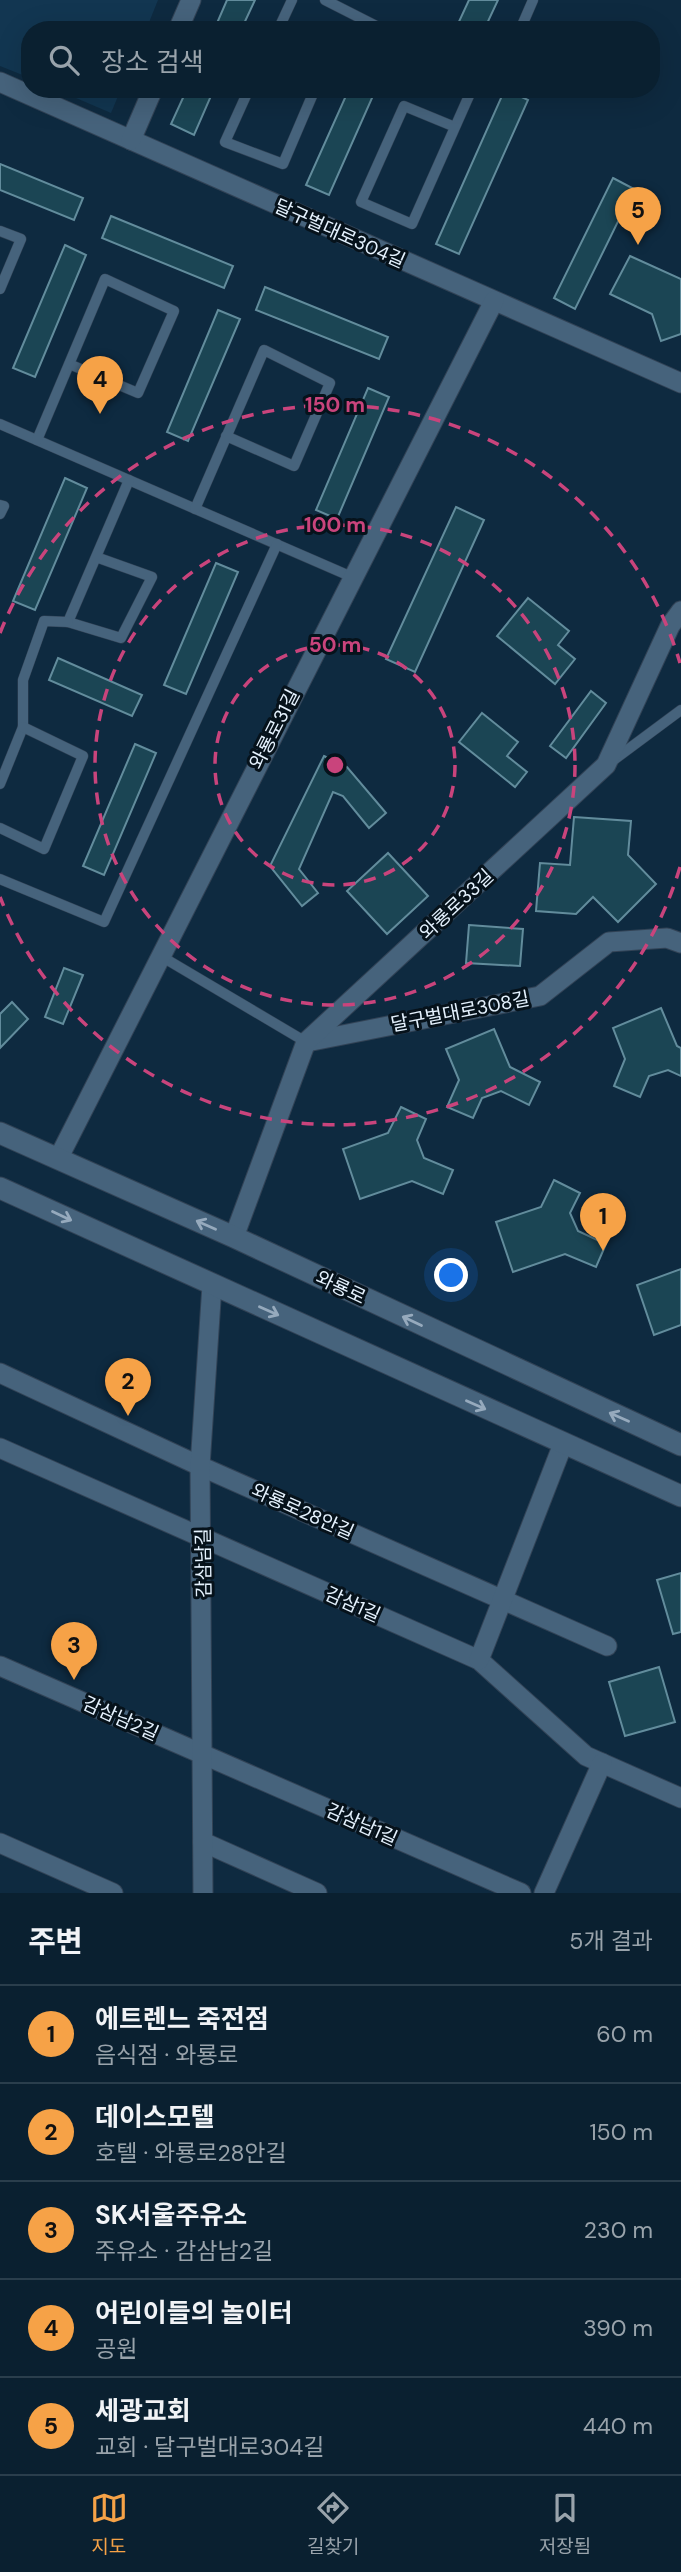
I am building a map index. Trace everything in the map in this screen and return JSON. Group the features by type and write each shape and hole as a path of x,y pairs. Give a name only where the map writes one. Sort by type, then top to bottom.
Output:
{"main road":[{"name":"와룡로","path":"0,1133 234,1237 681,1445"},
{"path":"2,1193 681,1496"}],"street":[{"path":"182,21 191,0"},
{"name":"달구벌대로304길","path":"0,82 21,91"},
{"name":"달구벌대로304길","path":"36,98 681,383"},
{"path":"131,140 149,98"},
{"name":"와룡로31길","path":"58,1159 159,955 494,301"},
{"name":"와룡로33길","path":"234,1237 306,1042 606,765 670,626 681,611"},
{"name":"달구벌대로308길","path":"306,1042 540,996 609,942 667,938 681,943"},
{"name":"감삼남길","path":"204,1893 203,1538 200,1466 212,1285"},
{"name":"와룡로28안길","path":"0,1373 200,1466 607,1646"},
{"path":"478,1660 563,1444"},
{"name":"감삼1길","path":"0,1448 478,1660 586,1756 681,1797"},
{"name":"감삼남2길","path":"0,1666 203,1754"},
{"name":"감삼남1길","path":"203,1754 522,1893"},
{"path":"544,1893 602,1763"},
{"path":"203,1842 317,1893"},
{"path":"0,1843 113,1893"}],"lane":[{"path":"282,21 292,0"},
{"path":"325,0 346,4 371,21"},
{"path":"524,21 533,0"},
{"path":"245,98 225,142 283,164 311,98"},
{"path":"455,127 404,106 362,202 412,224 468,98"},
{"path":"0,231 21,239 0,289"},
{"path":"37,440 105,279 174,311 138,393 69,365"},
{"path":"195,509 226,436 264,350 330,383 294,466 226,436"},
{"path":"0,424 352,577"},
{"path":"68,622 129,480"},
{"path":"0,505 4,506 0,514"},
{"path":"0,879 104,922 277,544"},
{"path":"0,784 23,727 23,680 44,621 68,622 121,638 152,577 96,557"},
{"name":"와룡로33길","path":"606,765 681,710"},
{"path":"0,828 44,849 83,756 23,727"},
{"path":"159,955 306,1042"}],"shaded area":[{"path":"0,0 158,0 150,21 21,21 21,74 0,66"},
{"path":"76,98 117,98 111,113"}],"building":[{"path":"227,0 255,0 245,21 218,21"},
{"path":"469,0 498,0 488,21 459,21"},
{"path":"183,98 210,98 194,135 171,124"},
{"path":"345,98 372,98 329,195 306,185"},
{"path":"501,98 528,100 459,254 436,244"},
{"path":"0,164 83,198 74,220 0,190"},
{"path":"613,178 634,189 575,309 554,298"},
{"path":"111,216 233,266 224,288 102,238"},
{"path":"65,245 86,255 35,377 13,368"},
{"path":"630,256 681,279 681,334 661,341 652,314 610,294"},
{"path":"265,287 388,337 379,359 256,310"},
{"path":"218,310 240,319 188,441 167,432"},
{"path":"368,388 389,397 337,519 316,510"},
{"path":"65,478 87,488 35,610 13,601"},
{"path":"456,507 484,520 415,672 386,659"},
{"path":"216,563 238,572 186,694 164,685"},
{"path":"528,598 569,631 558,645 575,659 555,684 497,636"},
{"path":"58,658 142,695 132,716 49,680"},
{"path":"591,691 606,703 566,758 550,746"},
{"path":"482,713 518,742 507,756 527,772 515,787 459,742"},
{"path":"135,744 156,753 104,875 83,866"},
{"path":"324,756 347,767 386,813 369,828 343,796 333,792 299,869 318,893 302,906 270,866"},
{"path":"574,817 631,821 628,855 656,884 618,922 593,897 576,914 536,911 540,863 570,865"},
{"path":"388,853 428,896 387,934 347,891"},
{"path":"469,925 523,929 520,966 466,963"},
{"path":"64,968 83,975 63,1024 45,1017"},
{"path":"12,1002 28,1019 0,1048 0,1014"},
{"path":"661,1008 677,1046 681,1048 681,1076 668,1070 649,1076 640,1097 614,1086 625,1059 613,1028"},
{"path":"494,1029 510,1067 540,1082 529,1105 501,1091 482,1098 473,1118 447,1107 459,1080 446,1049"},
{"path":"401,1107 426,1119 417,1140 424,1158 453,1170 443,1194 412,1181 360,1199 343,1149 388,1133"},
{"path":"554,1180 580,1193 570,1213 578,1231 606,1244 596,1267 565,1254 513,1272 496,1222 541,1207"},
{"path":"681,1269 681,1325 654,1335 637,1285"},
{"path":"681,1573 681,1632 673,1634 657,1580"},
{"path":"659,1667 675,1722 625,1736 609,1682"}],"place":[{"name":"세광교회","path":"638,245"},
{"name":"어린이들의 놀이터","path":"100,414"},
{"name":"에트렌느 죽전점","path":"603,1251"},
{"name":"데이스모텔","path":"128,1416"},
{"name":"SK서울주유소","path":"74,1680"}]}
